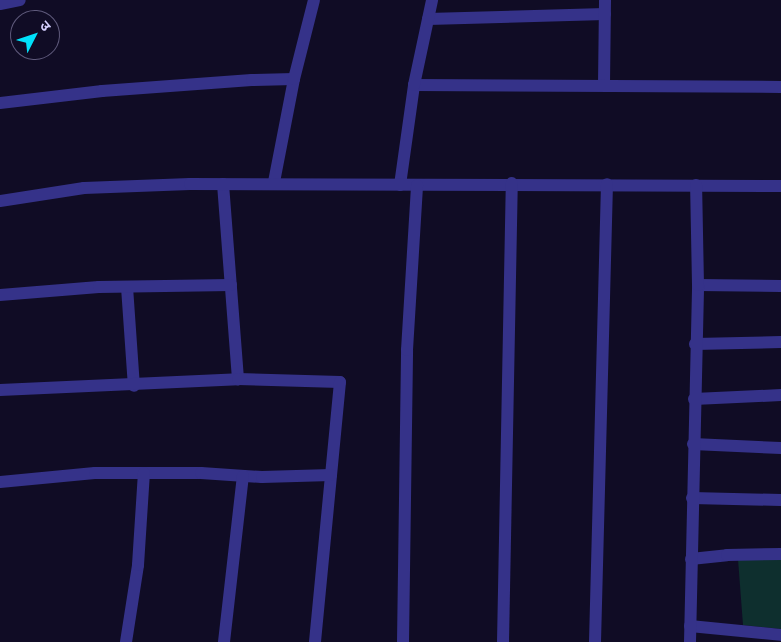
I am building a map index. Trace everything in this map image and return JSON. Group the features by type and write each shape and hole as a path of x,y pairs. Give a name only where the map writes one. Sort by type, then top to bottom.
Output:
{"street":[{"path":"0,4 17,0"},
{"path":"274,182 294,79 314,0"},
{"path":"400,185 414,85 432,0"},
{"path":"604,84 605,0"},
{"path":"428,19 605,14"},
{"path":"0,104 102,91 252,80 294,79"},
{"path":"414,85 604,84 781,87"},
{"path":"0,201 84,188 274,182 292,185 512,183 781,186"},
{"path":"502,642 512,183"},
{"path":"222,184 238,379"},
{"path":"596,642 607,184"},
{"path":"403,642 407,350 417,185"},
{"path":"690,642 698,285 696,185"},
{"path":"0,296 99,287 231,285"},
{"path":"698,285 781,286"},
{"path":"127,287 134,386"},
{"path":"696,344 781,342"},
{"path":"0,390 32,387 134,386 238,379 340,382 315,642"},
{"path":"694,399 781,395"},
{"path":"693,444 781,448"},
{"path":"0,482 95,473 243,476 331,475"},
{"path":"126,642 138,564 144,473"},
{"path":"224,642 243,476"},
{"path":"692,498 781,500"},
{"path":"691,559 781,554"},
{"path":"690,626 781,635"}],"green space":[{"path":"781,557 781,629 743,625 738,559"}]}
